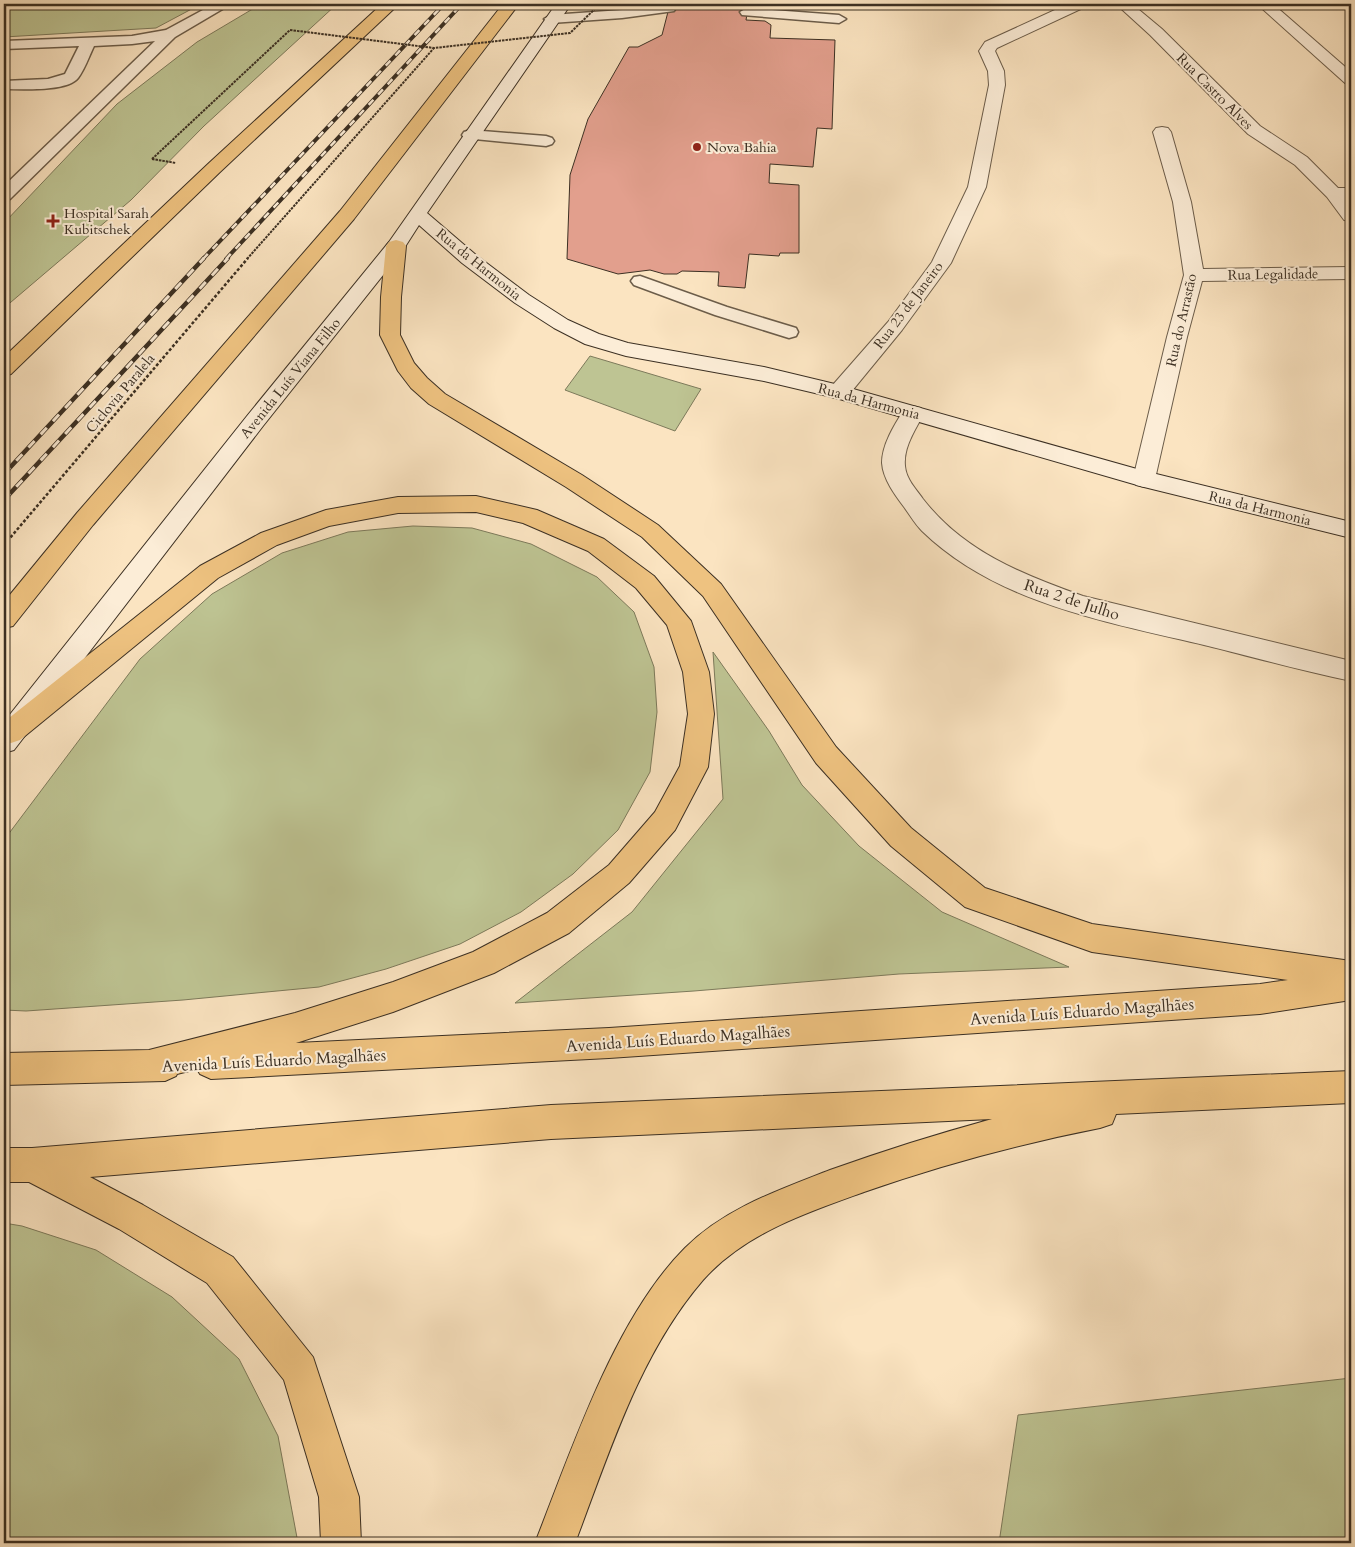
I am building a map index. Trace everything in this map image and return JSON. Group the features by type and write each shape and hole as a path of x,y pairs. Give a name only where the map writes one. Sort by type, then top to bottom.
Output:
{"main road":[{"path":"4,369 221,162 391,4"},
{"path":"4,618 85,519 347,215 511,4"},
{"path":"396,246 391,297 390,334 405,366 419,383 437,399 574,481 650,531 712,590 826,755 901,837 976,898 1092,938 1351,975"},
{"path":"7,737 209,572 269,539 326,518 398,505 476,504 529,516 596,544 645,582 678,621 696,672 701,714 694,766 664,821 619,874 558,923 483,963 393,997 295,1028 147,1066"},
{"name":"Avenida Luís Eduardo Magalhães","path":"4,1070 147,1066 619,1042 1260,999 1351,986"},
{"path":"18,1165 551,1122 1351,1087"},
{"path":"555,1543 620,1382 648,1327 685,1274 718,1242 751,1221 814,1194 972,1141 1065,1118 1159,1101 1255,1091"},
{"path":"18,1165 131,1217 220,1270 300,1370 339,1497 342,1543"}],"street":[{"name":"Rua 23 de Janeiro","path":"839,392 895,326 941,264 977,187 997,85 996,71 987,51 991,45 1080,4"},
{"name":"Rua Castro Alves","path":"1123,4 1156,32 1254,130 1301,161 1342,193"},
{"path":"1264,4 1351,80"},
{"name":"Avenida Luís Viana Filho","path":"7,737 255,420 396,246 470,135 562,9"},
{"name":"Rua do Arrastão","path":"1144,479 1177,337 1194,275 1182,202 1162,132"},
{"path":"1342,193 1351,216"},
{"name":"Rua da Harmonia","path":"418,214 469,259 522,299 561,324 592,339 626,349 764,374 839,392 1144,479 1351,530"},
{"name":"Rua Legalidade","path":"1194,275 1351,272"},
{"name":"Rua 2 de Julho","path":"913,413 896,448 895,473 924,520 942,536 974,558 1008,578 1046,594 1147,623 1351,671"}],"lane":[{"path":"4,195 170,34 224,4"},
{"path":"562,9 622,14 669,8"},
{"path":"747,12 839,19"},
{"path":"4,45 132,40 170,34"},
{"path":"4,85 57,83 66,80 71,77 89,41"},
{"path":"470,135 546,141"},
{"path":"640,281 721,311 789,332"}],"path":[{"path":"152,159 290,30 434,48 570,34 600,4"},
{"name":"Ciclovia Paralela","path":"4,545 252,253 434,48"}],"green space":[{"path":"4,4 201,4 156,28 4,37"},
{"path":"261,4 337,4 204,126 131,200 4,308 4,223 117,104 197,42"},
{"path":"590,356 701,389 675,431 565,390"},
{"path":"413,526 472,528 531,544 597,577 634,612 654,667 657,712 650,772 618,830 573,874 521,912 460,944 386,969 319,987 183,1000 26,1011 4,1010 4,840 140,659 212,594 282,553 348,532"},
{"path":"713,652 769,731 802,785 859,846 942,912 1069,967 899,974 694,991 515,1003 632,912 723,799"},
{"path":"4,1223 22,1226 96,1250 172,1297 239,1359 278,1436 298,1543 4,1543"},
{"path":"1351,1378 1351,1543 999,1543 1018,1415"}],"building":[{"name":"Nova Bahia","path":"670,4 769,4 768,9 748,8 746,20 765,21 771,25 770,38 835,40 832,129 817,128 813,167 770,164 769,183 799,185 799,253 780,253 779,256 749,254 745,288 718,286 719,272 682,271 677,274 664,274 650,270 618,274 567,259 570,175 588,119 629,47 638,47 662,35"}],"railway":[{"path":"203,259 444,4"},
{"path":"226,259 462,4"},
{"path":"4,474 204,258"},
{"path":"4,500 228,258"}],"place":[{"name":"Nova Bahia","path":"697,147"},
{"name":"Hospital Sarah Kubitschek","path":"53,221"}]}
